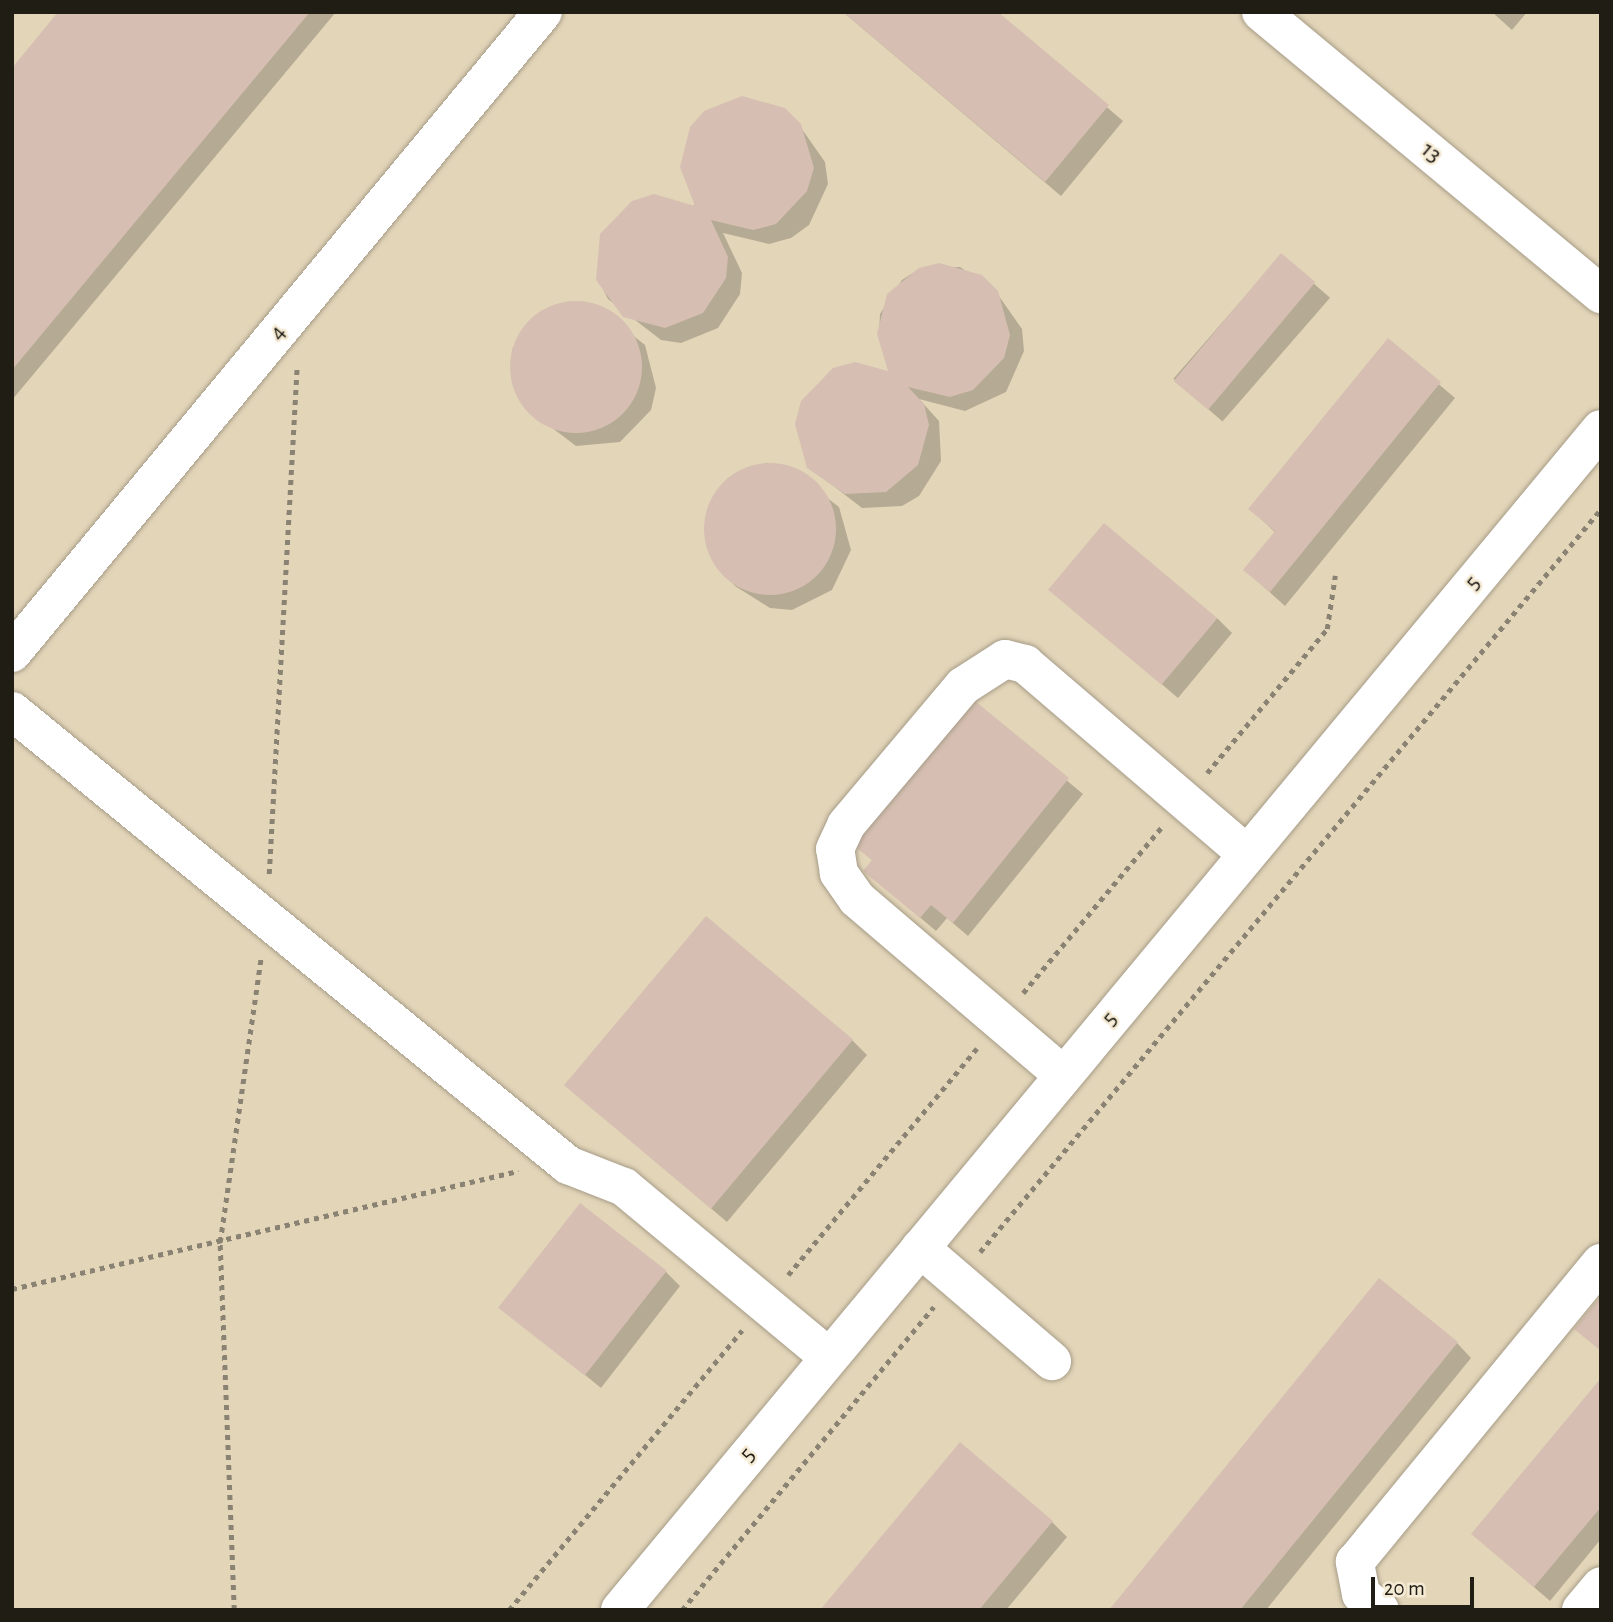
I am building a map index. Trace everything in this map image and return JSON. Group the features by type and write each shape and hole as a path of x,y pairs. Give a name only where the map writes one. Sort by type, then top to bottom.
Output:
{"street":[{"name":"4","path":"12,653 543,12"},
{"name":"13","path":"1261,12 1601,294"},
{"name":"5","path":"620,1610 1601,429"},
{"path":"1063,1075 857,899 839,873 835,849 846,825 962,686 1005,659 1025,664 1247,854"},
{"path":"12,711 568,1165 624,1187 829,1357"},
{"path":"920,1248 1052,1361"},
{"path":"1380,1610 1361,1594 1355,1562 1601,1263"},
{"path":"1581,1610 1601,1586"}],"path":[{"path":"682,1610 1601,509"},
{"path":"509,1610 1327,629 1335,576"},
{"path":"12,1289 481,1176 568,1165"}],"shaded area":[{"path":"12,12 1601,12 1601,1610 12,1610"}],"building":[{"path":"58,12 310,12 12,370 12,68"},
{"path":"843,12 998,12 1109,105 1045,182"},
{"path":"742,96 785,108 801,124 814,168 807,191 776,224 753,230 711,220 728,257 726,278 703,313 665,328 623,317 596,280 600,234 632,201 654,194 695,206 680,167 690,127 704,111"},
{"path":"1281,253 1315,282 1208,410 1174,381"},
{"path":"939,263 982,275 998,291 1010,335 1004,358 973,390 950,397 908,387 924,404 929,425 918,465 886,492 845,494 807,468 795,424 801,401 833,368 855,362 888,371 877,334 887,294 919,268"},
{"path":"576,301 601,306 623,320 637,342 642,367 637,392 623,414 601,428 576,433 551,428 529,414 515,392 510,367 515,342 529,320 551,306"},
{"path":"1388,338 1441,382 1270,592 1243,570 1275,531 1248,509"},
{"path":"770,463 795,468 817,482 831,504 836,529 831,554 817,576 795,590 770,595 745,590 723,576 709,554 704,529 709,504 723,482 745,468"},
{"path":"1104,523 1217,618 1161,685 1048,590"},
{"path":"964,692 1069,778 953,923 931,905 920,918 863,871 872,860 845,839"},
{"path":"706,916 853,1039 711,1209 564,1085"},
{"path":"580,1203 667,1271 585,1376 498,1308"},
{"path":"1379,1278 1458,1342 1240,1610 1109,1610"},
{"path":"1601,1296 1601,1351 1574,1329"},
{"path":"1601,1378 1601,1507 1534,1587 1471,1534"},
{"path":"960,1442 1053,1521 979,1610 820,1610"}]}
